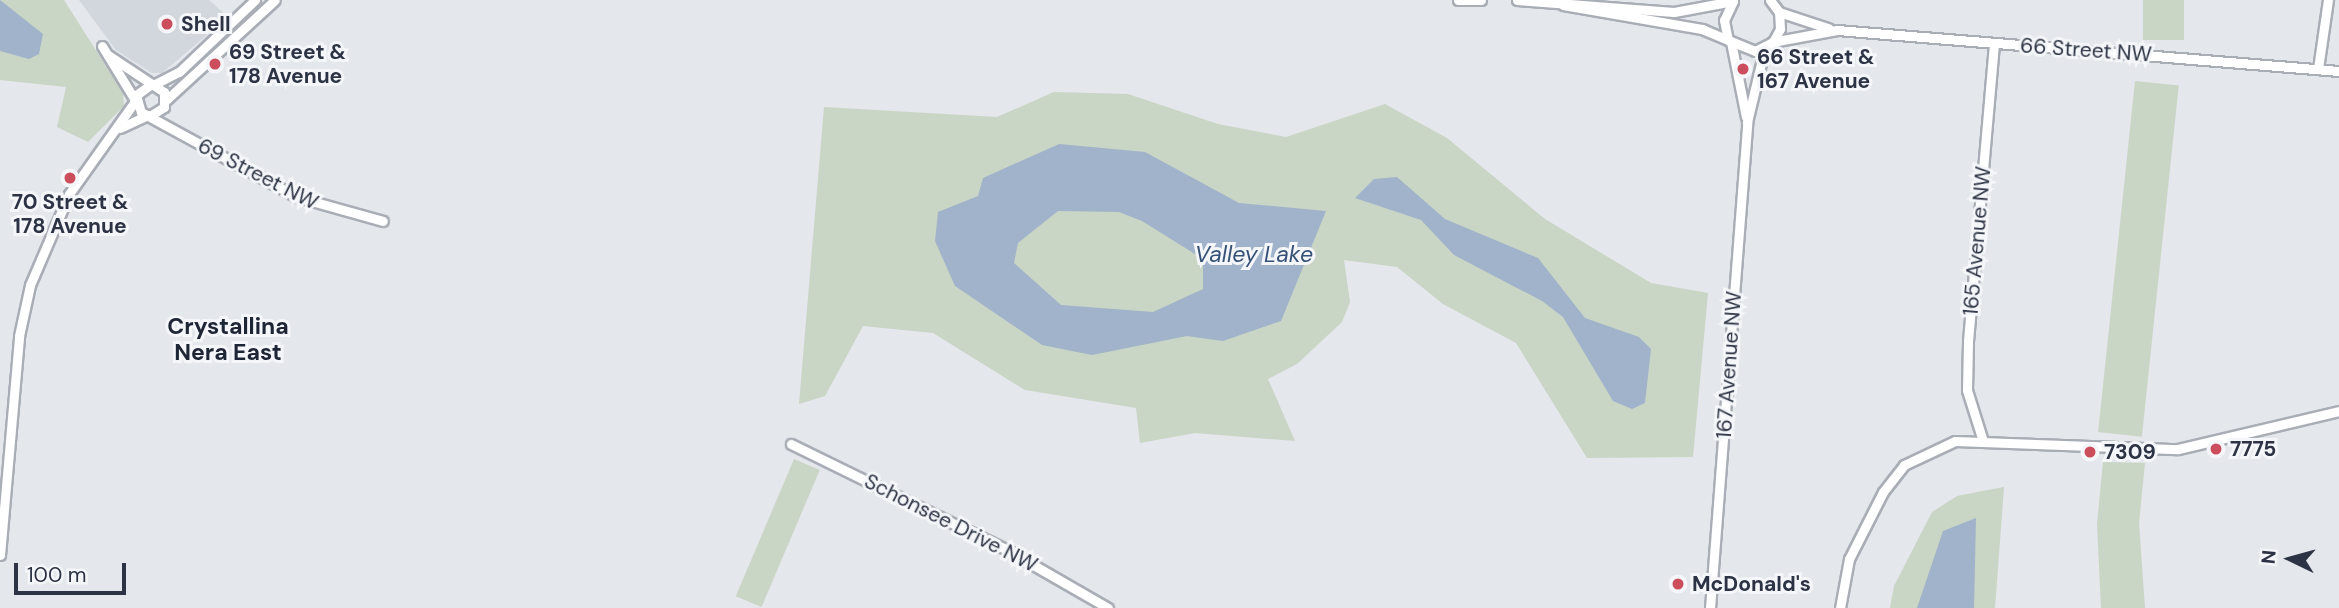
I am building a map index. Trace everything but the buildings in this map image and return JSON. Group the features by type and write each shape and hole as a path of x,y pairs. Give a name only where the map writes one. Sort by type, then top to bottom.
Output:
{"street":[{"path":"0,555 26,298 59,212 135,101 151,85 179,72 255,0"},
{"path":"116,131 150,115 275,0"},
{"path":"1458,0 1481,0"},
{"path":"1517,0 1674,12 1734,1"},
{"path":"2318,69 2328,0"},
{"name":"167 Avenue NW","path":"1734,1 1724,20 1747,122"},
{"path":"1772,1 1779,12"},
{"path":"1563,5 1702,29 1729,41"},
{"name":"66 Street NW","path":"1779,12 1833,29 2339,71"},
{"name":"167 Avenue NW","path":"1710,608 1747,122 1779,12"},
{"name":"66 Street NW","path":"1729,41 1750,51 1833,29"},
{"name":"165 Avenue NW","path":"1982,438 1967,390 1968,341 1994,43"},
{"path":"102,46 135,101"},
{"path":"108,55 151,85"},
{"name":"69 Street NW","path":"151,85 165,102 177,129"},
{"name":"69 Street NW","path":"135,101 150,115 297,197 383,221"},
{"path":"1840,608 1849,559 1883,492 1904,466 1955,441 1982,438 2178,449 2339,411"},
{"name":"Schonsee Drive NW","path":"791,444 1009,551 1108,608"}],"shaded area":[{"path":"79,0 209,0 228,17 162,73 152,73 116,50"}],"green space":[{"path":"0,0 64,0 123,93 124,106 88,142 57,127 66,87 0,80"},
{"path":"2143,0 2184,0 2184,40 2143,40"},
{"path":"2135,81 2179,86 2142,437 2098,432"},
{"path":"1054,92 1128,94 1218,124 1286,137 1385,104 1447,138 1545,219 1651,283 1708,293 1693,457 1587,458 1516,343 1443,304 1397,267 1344,260 1350,302 1342,322 1297,364 1268,379 1295,441 1195,433 1140,443 1136,408 1025,390 933,333 863,326 825,396 799,404 824,107 997,117"},
{"path":"794,459 820,470 762,607 736,596"},
{"path":"2103,462 2145,463 2139,523 2145,608 2101,608 2097,524"},
{"path":"2004,487 1995,608 1890,608 1894,586 1932,512 1957,496"}],"water":[{"path":"0,0 43,34 39,54 29,59 0,51"},
{"name":"Valley Lake","path":"1059,144 1145,152 1239,203 1326,211 1281,321 1223,341 1187,336 1092,355 1042,345 955,286 935,241 938,212 978,196 983,178","holes":["1058,211 1119,212 1142,221 1203,259 1203,289 1153,312 1061,305 1014,263 1018,243"]},
{"name":"Valley Lake","path":"1397,177 1445,219 1538,258 1585,318 1639,337 1651,349 1645,403 1632,409 1613,401 1563,317 1542,301 1454,255 1421,220 1355,198 1374,179"},
{"path":"1976,518 1974,608 1917,608 1943,531"}],"place":[{"name":"Shell","path":"167,24"},
{"name":"69 Street & 178 Avenue","path":"215,64"},
{"name":"66 Street & 167 Avenue","path":"1743,69"},
{"name":"70 Street & 178 Avenue","path":"70,178"},
{"name":"7775","path":"2216,449"},
{"name":"7309","path":"2090,452"},
{"name":"McDonald's","path":"1678,584"}],"district":[{"name":"Crystallina Nera East","path":"228,339"}]}
